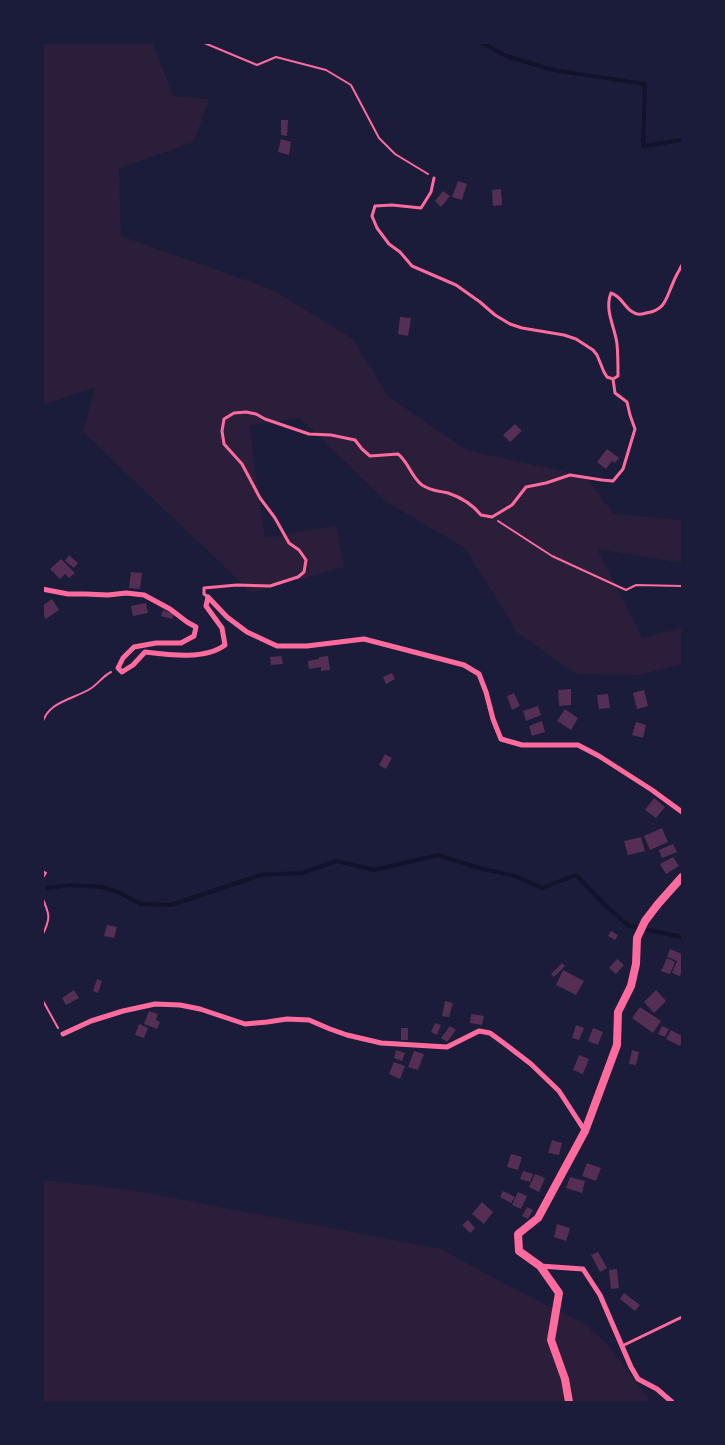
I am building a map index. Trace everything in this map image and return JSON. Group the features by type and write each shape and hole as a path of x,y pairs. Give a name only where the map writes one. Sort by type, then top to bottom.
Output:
{"street":[{"path":"42,589 68,594 108,595 126,593 144,595 170,609 196,627 194,636 181,643 156,643 134,647 123,658 118,668 122,672 145,652 186,655 206,653 225,644 222,628 206,606 208,597"},
{"path":"208,597 227,617 247,632 277,646 306,646 364,640 464,665 479,674 500,739 522,746 578,745 599,756 652,790 682,812"},
{"path":"569,1402 565,1379 551,1340 559,1293 540,1266 519,1251 518,1234 538,1218 585,1131 617,1045 618,1012 631,986 636,964 638,938 645,921 682,877"},
{"path":"63,1034 91,1021 155,1004 180,1005 200,1009 245,1024 287,1019 309,1020 347,1035 381,1043 447,1047 479,1031 490,1033 531,1064 560,1091 585,1131"},
{"path":"540,1266 583,1269 600,1295 630,1367 638,1378 657,1389 672,1402"}],"lane":[{"path":"434,178 431,192 421,208 392,205 375,206 372,216 377,228 389,244 400,252 412,266 456,284 505,321 522,328 570,336 587,345 596,355 607,376 613,379"},
{"path":"613,379 618,376 618,369 617,344 608,300 611,293 617,295 638,315 651,313 662,307 666,302 672,283 682,265"},
{"path":"208,597 204,594 204,588 237,585 270,586 298,577 304,572 306,560 299,550 289,543 275,518 260,498 242,464 224,444 222,431 224,419 234,413 246,412 256,414 265,419 309,434 331,435 355,440 370,456 398,454 403,457 408,468 420,483 432,491 448,493 475,507 481,515 492,517 512,505 526,487 570,475 613,481 623,469 635,429 627,402 615,393 613,379"},
{"path":"622,1346 682,1316"}],"path":[{"path":"202,42 258,65 276,56 326,70 351,85 379,138 394,154 434,178"},
{"path":"492,517 552,556 626,590 636,585 682,586"},
{"path":"42,725 44,718 55,706 91,688 106,675 118,668"},
{"path":"42,871 46,873 42,879"},
{"path":"42,897 47,908 49,921 42,936"},
{"path":"42,999 56,1026 63,1034"}],"shaded area":[{"path":"42,43 153,43 173,96 209,99 194,142 119,168 121,236 273,290 353,339 388,396 466,450 585,476 614,514 682,520 682,563 597,549 642,638 682,628 682,664 639,675 576,674 518,633 465,548 385,501 300,418 249,426 265,538 336,526 344,567 252,593 83,432 95,387 43,405"},
{"path":"43,1180 131,1190 441,1249 585,1324 606,1343 651,1402 43,1402"}],"building":[{"path":"281,120 288,120 287,136 281,135"},
{"path":"281,139 291,142 289,155 278,152"},
{"path":"458,181 467,184 462,200 452,197"},
{"path":"501,189 502,205 493,206 492,190"},
{"path":"443,191 450,196 441,207 435,201"},
{"path":"400,317 411,318 408,336 398,334"},
{"path":"515,424 522,431 510,442 503,435"},
{"path":"607,449 619,458 615,463 612,461 606,469 597,462"},
{"path":"69,555 78,563 74,568 65,561"},
{"path":"61,559 75,573 69,578 65,574 60,579 50,569"},
{"path":"131,572 142,573 140,589 129,588"},
{"path":"52,599 59,610 46,619 42,613 42,606"},
{"path":"146,603 148,613 133,616 131,606"},
{"path":"163,610 174,614 172,619 161,616"},
{"path":"281,656 283,664 271,665 270,657"},
{"path":"328,656 330,670 321,671 321,667 309,669 308,661"},
{"path":"392,673 395,679 386,684 383,677"},
{"path":"571,689 571,705 559,706 558,690"},
{"path":"644,690 648,706 637,709 633,693"},
{"path":"514,693 520,706 512,710 507,696"},
{"path":"608,694 610,708 599,709 597,695"},
{"path":"538,706 541,715 526,721 523,711"},
{"path":"565,709 578,718 571,730 557,721"},
{"path":"542,721 545,732 532,736 529,726"},
{"path":"636,722 646,725 643,738 632,735"},
{"path":"385,754 392,758 386,769 379,765"},
{"path":"654,798 665,807 656,818 645,810"},
{"path":"662,828 668,842 650,850 644,836"},
{"path":"641,837 645,851 628,855 624,841"},
{"path":"673,844 677,852 662,858 659,850"},
{"path":"673,857 679,866 666,874 660,864"},
{"path":"107,925 117,927 114,938 104,936"},
{"path":"611,931 618,935 615,940 608,936"},
{"path":"670,949 682,954 682,971 680,976 672,973 677,961 667,957"},
{"path":"667,958 675,962 670,974 661,971"},
{"path":"617,959 624,965 616,974 609,968"},
{"path":"562,963 565,966 554,977 551,974"},
{"path":"563,970 584,981 576,995 556,985"},
{"path":"97,979 102,981 98,993 93,991"},
{"path":"74,990 79,998 66,1005 62,998"},
{"path":"656,990 666,1001 654,1013 644,1002"},
{"path":"445,1001 453,1003 449,1017 442,1016"},
{"path":"640,1007 661,1021 653,1033 632,1018"},
{"path":"149,1011 158,1014 156,1020 160,1022 157,1029 144,1024"},
{"path":"471,1014 484,1016 482,1025 470,1023"},
{"path":"435,1023 441,1025 437,1035 431,1032"},
{"path":"139,1024 148,1028 144,1038 135,1035"},
{"path":"576,1025 584,1028 579,1040 572,1038"},
{"path":"450,1026 456,1030 447,1042 441,1038"},
{"path":"662,1026 669,1029 665,1037 658,1034"},
{"path":"401,1028 408,1028 408,1040 401,1040"},
{"path":"593,1028 603,1032 598,1045 588,1041"},
{"path":"671,1030 682,1036 680,1046 666,1039"},
{"path":"396,1050 405,1053 402,1061 394,1058"},
{"path":"632,1050 639,1052 636,1065 629,1064"},
{"path":"414,1051 424,1054 418,1070 408,1067"},
{"path":"579,1055 589,1059 583,1074 573,1070"},
{"path":"394,1062 405,1066 400,1079 389,1074"},
{"path":"552,1140 562,1143 559,1155 548,1153"},
{"path":"511,1154 522,1157 518,1170 507,1167"},
{"path":"587,1163 601,1168 596,1181 582,1176"},
{"path":"523,1171 533,1174 530,1182 520,1179"},
{"path":"535,1174 545,1178 539,1192 529,1187"},
{"path":"570,1177 585,1181 582,1193 566,1188"},
{"path":"503,1191 515,1197 511,1203 500,1197"},
{"path":"518,1192 527,1196 521,1209 512,1205"},
{"path":"482,1202 493,1212 484,1224 472,1214"},
{"path":"527,1207 533,1210 528,1219 522,1216"},
{"path":"468,1220 475,1228 470,1233 462,1225"},
{"path":"557,1224 570,1228 566,1241 554,1237"},
{"path":"598,1252 607,1268 600,1272 591,1255"},
{"path":"617,1269 619,1288 611,1289 609,1270"},
{"path":"624,1293 640,1305 635,1311 620,1299"}],"waterway":[{"path":"481,42 506,56 553,70 645,84 643,146 682,140"},
{"path":"47,888 70,885 102,887 118,892 141,904 171,905 261,875 302,873 337,861 374,870 438,855 479,868 515,876 542,888 576,875 606,906 629,926 678,936 682,939"}]}
